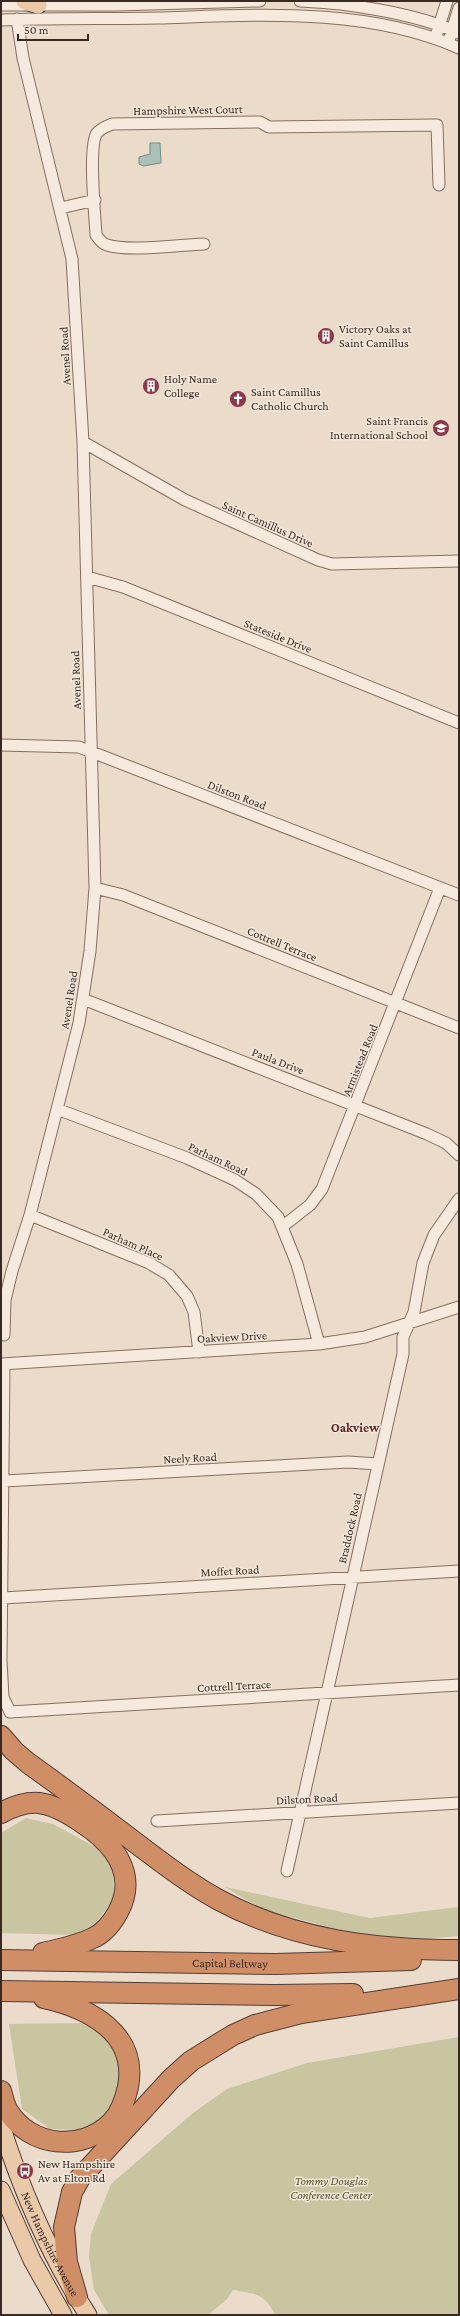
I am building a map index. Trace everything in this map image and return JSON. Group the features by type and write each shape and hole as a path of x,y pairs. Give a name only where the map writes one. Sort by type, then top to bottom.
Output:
{"highway":[{"path":"1,1736 28,1763 163,1863 220,1900 254,1916 318,1937 356,1944 417,1950 459,1950"},
{"path":"1,1813 24,1804 38,1803 52,1806 70,1815 90,1828 113,1848 121,1862 125,1882 124,1896 114,1920 94,1938 54,1951 1,1960"},
{"name":"Capital Beltway","path":"1,1960 276,1964 404,1960 459,1955"},
{"path":"2,1991 275,1995 395,1992 459,1988"},
{"path":"77,2297 65,2245 64,2226 72,2192 92,2164 171,2079 191,2061 233,2035 276,2019 301,2013 459,1988"},
{"path":"1,2091 7,2110 23,2129 48,2141 67,2142 97,2133 111,2122 126,2095 129,2078 128,2062 115,2034 93,2015 55,2001 2,1991"}],"main road":[{"name":"New Hampshire Avenue","path":"1,2125 6,2159 77,2297 88,2315"},
{"name":"New Hampshire Avenue","path":"1,2190 32,2260 63,2315"}],"street":[{"path":"1,5 32,3 260,1"},
{"path":"300,1 365,8 439,26 456,32"},
{"path":"435,39 447,1"},
{"path":"448,43 456,32 459,8"},
{"path":"1,20 285,14 363,22 435,39 459,48"},
{"name":"Avenel Road","path":"4,1335 5,1300 12,1271 30,1215 79,1023 95,888 83,442 72,259 61,208 24,65 18,19"},
{"name":"Hampshire West Court","path":"204,244 130,247 106,245 96,235 93,143 97,133 112,124 260,122 270,128 437,125 439,185"},
{"path":"61,208 95,200"},
{"name":"Saint Camillus Drive","path":"83,442 185,500 318,560 332,564 459,561"},
{"name":"Stateside Drive","path":"86,577 123,587 459,723"},
{"name":"Dilston Road","path":"1,745 79,747 459,895"},
{"name":"Cottrell Terrace","path":"95,888 123,895 459,1028"},
{"name":"Armistead Road","path":"282,1227 310,1205 322,1189 356,1106 440,888"},
{"name":"Paula Drive","path":"83,999 427,1134 446,1143 459,1155"},
{"name":"Parham Road","path":"57,1109 188,1158 235,1180 256,1194 278,1217 297,1264 318,1344"},
{"name":"Braddock Road","path":"287,1871 403,1354 403,1337 414,1312 423,1263 434,1235 451,1208 459,1200"},
{"name":"Parham Place","path":"30,1215 149,1262 169,1275 186,1296 194,1312 198,1352"},
{"name":"Oakview Drive","path":"2,1364 318,1344 365,1337 459,1307"},
{"path":"2,1364 4,1481 3,1598"},
{"name":"Neely Road","path":"4,1481 348,1462 378,1464"},
{"name":"Moffet Road","path":"3,1598 459,1571"},
{"name":"Cottrell Terrace","path":"3,1598 1,1661 3,1697 10,1712 459,1685"},
{"name":"Dilston Road","path":"158,1821 459,1803"}],"green space":[{"path":"26,1818 53,1824 99,1849 114,1871 113,1900 95,1924 75,1935 1,1933 1,1833"},
{"path":"225,1887 370,1918 459,1907 459,1936 403,1941 351,1933 261,1909"},
{"path":"86,2023 103,2036 117,2057 120,2082 113,2108 98,2123 75,2130 50,2129 22,2109 9,2024"},
{"name":"Tommy Douglas Conference Center","path":"459,2037 459,2315 275,2315 263,2298 248,2292 233,2290 227,2299 208,2315 109,2315 94,2290 89,2256 91,2234 111,2184 193,2113 227,2089 307,2063"}],"shaded area":[{"path":"150,143 160,143 161,163 143,166 139,164 139,157 150,154"}],"place":[{"name":"Victory Oaks at Saint Camillus","path":"326,336"},
{"name":"Holy Name College","path":"151,386"},
{"name":"Saint Camillus Catholic Church","path":"238,399"},
{"name":"Saint Francis International School","path":"441,428"},
{"name":"New Hampshire Av at Elton Rd","path":"25,2171"}],"district":[{"name":"Oakview","path":"355,1427"}]}
